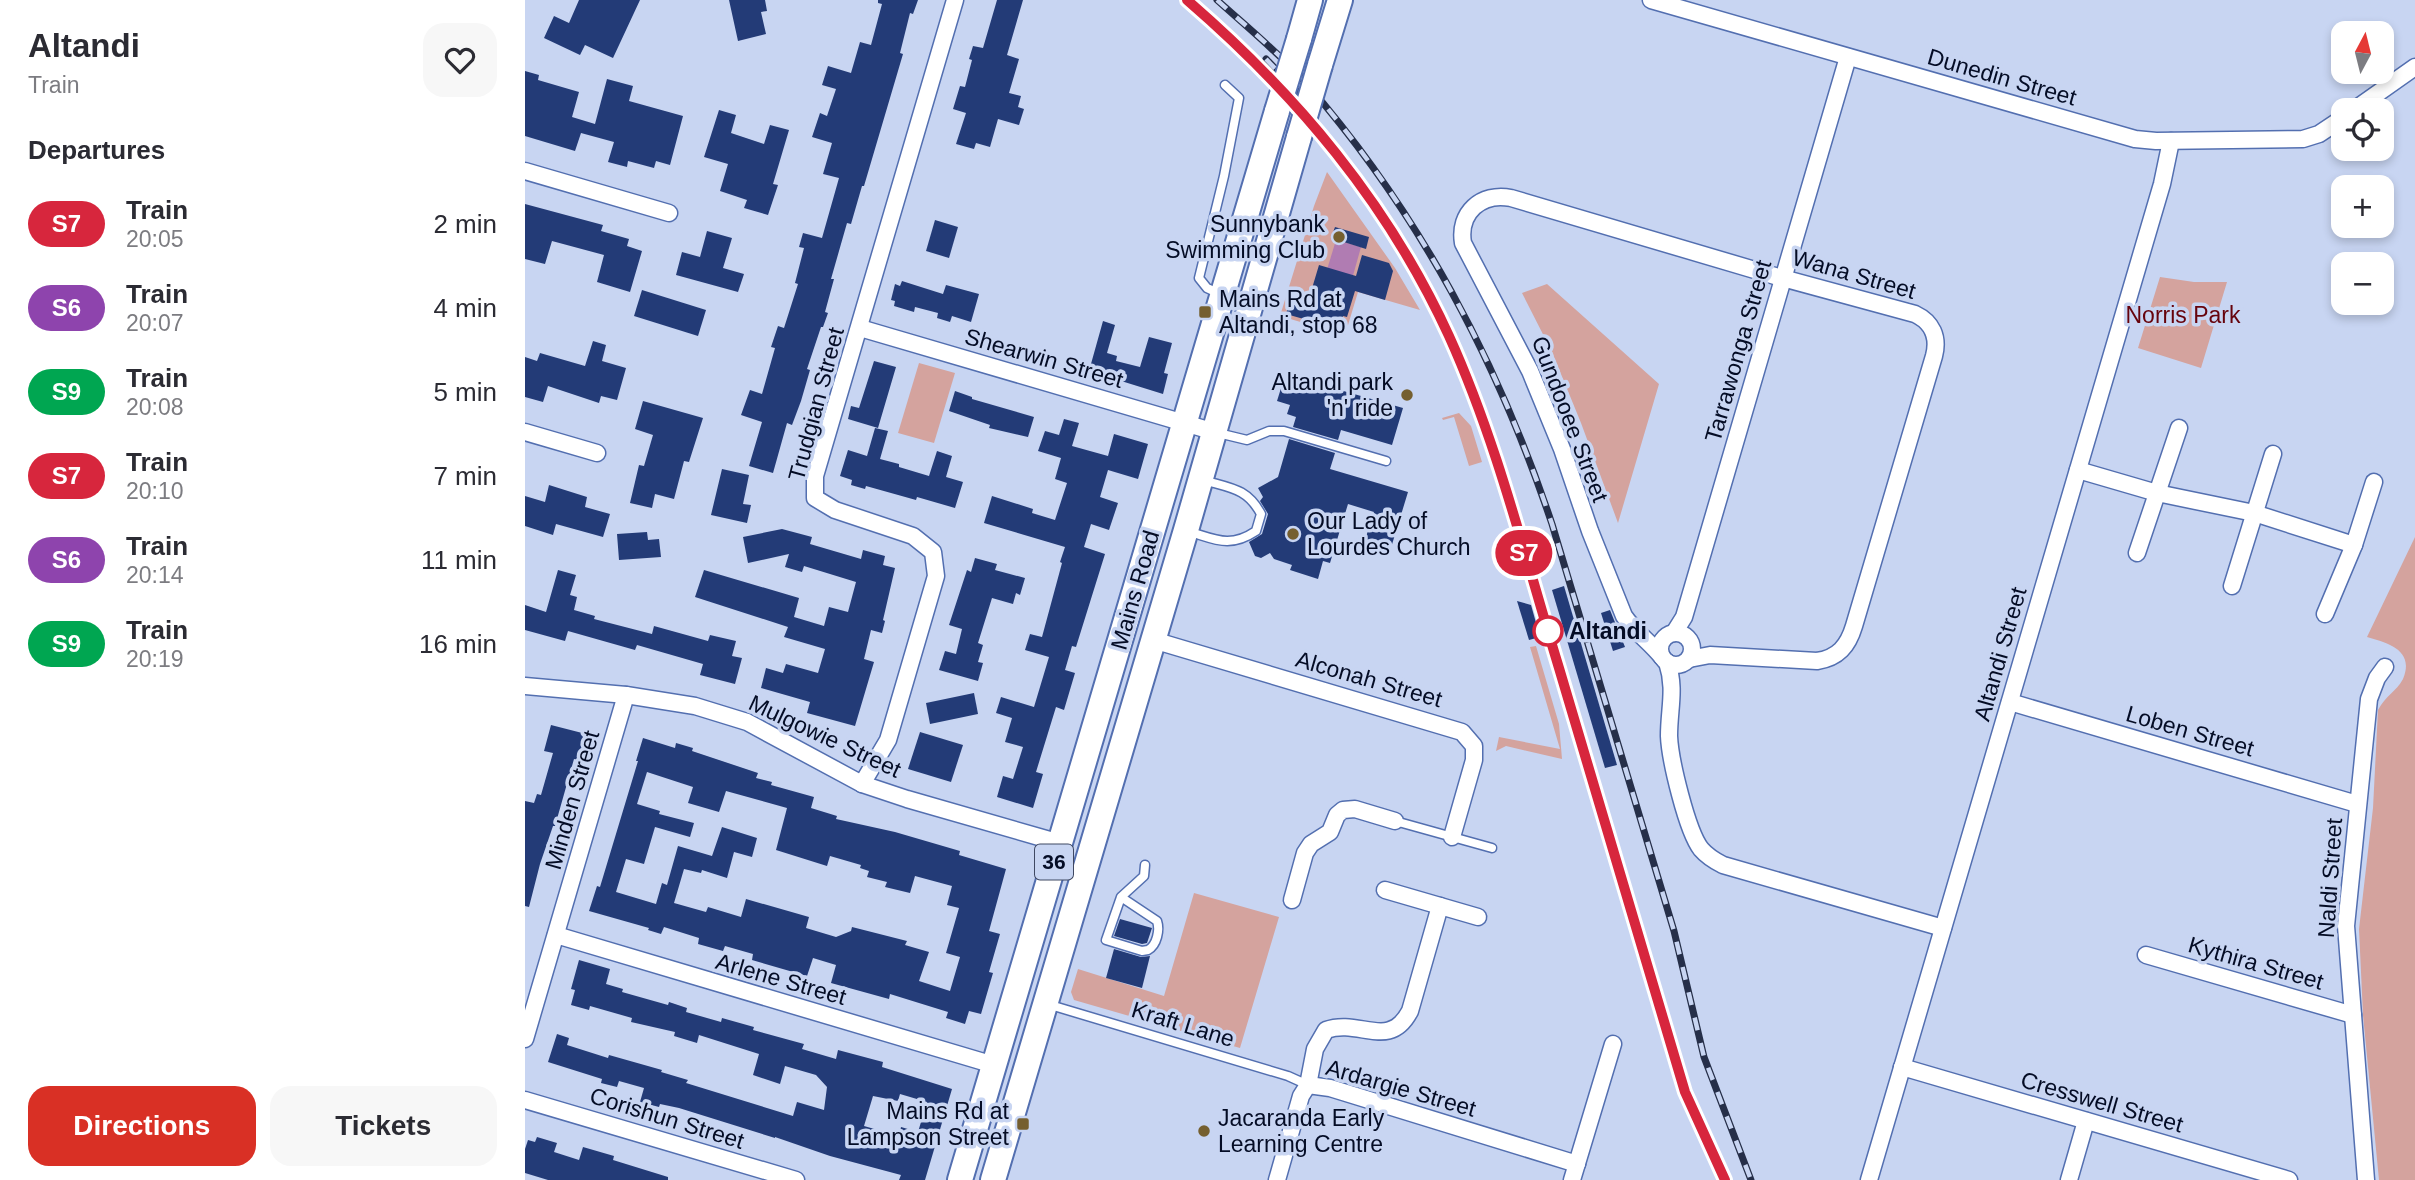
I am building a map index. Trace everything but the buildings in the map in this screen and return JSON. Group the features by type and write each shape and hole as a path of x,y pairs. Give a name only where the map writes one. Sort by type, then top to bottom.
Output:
{"main road":[{"name":"Mains Road","path":"960,1180 1310,0"},
{"name":"Mains Road","path":"993,1180 1340,0"}],"street":[{"name":"Trudgian Street","path":"862,784 887,740 936,576 933,552 913,536 835,510 815,498 815,476 955,0"},
{"name":"Dunedin Street","path":"1651,0 2135,139 2303,139 2319,134 2331,126"},
{"name":"Tarrawonga Street","path":"1677,645 1848,57"},
{"path":"2371,98 2415,67"},
{"name":"Altandi Street","path":"1869,1180 2162,184 2171,141"},
{"path":"525,171 669,214"},
{"name":"Wana Street","path":"1469,211 1484,199 1502,196 1511,198 1920,317 1934,331 1936,350 1846,646 1834,656 1817,661 1710,655 1677,645"},
{"name":"Gundooee Street","path":"1469,211 1462,227 1466,251 1492,295 1530,371 1624,616 1637,633 1677,645 1665,659 1672,680 1669,734 1672,759 1692,832 1702,849 1709,857 1723,865 1943,928"},
{"name":"Shearwin Street","path":"860,328 1215,432"},
{"path":"2137,553 2179,428"},
{"path":"525,432 597,453"},
{"path":"2232,586 2273,454"},
{"path":"2078,470 2157,492 2254,513 2354,545"},
{"path":"2325,614 2354,545 2374,482"},
{"name":"Alconah Street","path":"1153,640 1462,732 1473,746 1474,760 1452,837"},
{"path":"1665,659 1672,664 1677,645"},
{"path":"1672,680 1677,645"},
{"name":"Naldi Street","path":"2366,1180 2346,926 2369,699 2377,678 2385,667"},
{"name":"Mulgowie Street","path":"525,686 626,695 695,706 747,722 862,784 1060,843"},
{"name":"Minden Street","path":"525,1039 626,695"},
{"name":"Loben Street","path":"2010,702 2357,804"},
{"path":"1292,900 1305,853 1311,844 1330,832 1337,815 1343,810 1355,809 1395,821"},
{"path":"1385,890 1478,916"},
{"path":"1308,1085 1315,1049 1326,1030 1339,1025 1378,1032 1392,1031 1404,1023 1410,1011 1440,906"},
{"name":"Arlene Street","path":"556,934 993,1065"},
{"name":"Kythira Street","path":"2146,955 2353,1015"},
{"path":"1575,1172 1613,1044"},
{"name":"Cresswell Street","path":"1902,1067 2289,1180"},
{"name":"Ardargie Street","path":"1277,1180 1301,1096 1308,1085 1330,1088 1575,1172"},
{"name":"Corishun Street","path":"525,1100 747,1173 796,1180"},
{"path":"2069,1180 2086,1121"}],"lane":[{"path":"1223,295 1207,288 1199,278 1224,176 1239,99 1225,85"},
{"path":"1215,432 1247,440 1269,431 1284,431 1386,461"},
{"path":"1186,530 1227,543 1237,542 1256,531 1261,514 1251,497 1244,492 1201,479"},
{"path":"1395,821 1492,848"},
{"path":"1121,897 1157,921 1159,926 1156,942 1148,950 1142,951 1106,940 1121,897 1144,876 1145,865"},
{"name":"Kraft Lane","path":"1045,1003 1288,1076 1308,1085"}],"green space":[{"name":"Sunnybank Swimming Club","path":"1327,172 1395,268 1420,310 1358,292 1345,335 1280,316"},
{"name":"Norris Park","path":"2160,277 2194,282 2227,282 2201,368 2138,348"},
{"path":"1547,284 1659,384 1618,523 1552,352 1522,293"},
{"path":"919,363 955,373 934,443 898,433"},
{"path":"1459,413 1471,426 1482,462 1469,466 1454,417 1442,418"},
{"path":"2415,537 2415,1180 2379,1180 2363,1015 2359,929 2373,808 2378,710 2403,679 2406,669 2405,661 2397,649 2367,637"},
{"path":"1536,646 1559,724 1562,759 1506,746 1496,751 1499,737 1560,749 1530,647"},
{"path":"1194,893 1279,917 1240,1048 1074,1000 1071,992 1078,969 1164,996"}],"shaded area":[{"path":"1336,240 1361,247 1345,304 1319,296"}],"railway":[{"path":"1187,0 1266,74 1336,154 1398,241 1449,336 1482,418 1511,503 1685,1092 1725,1180"},
{"path":"1217,0 1306,83 1385,184 1451,291 1506,404 1552,524 1674,931 1704,1057 1751,1180"},
{"path":"1266,59 1312,107"}],"train":[{"name":"S7","path":"1187,0 1227,35 1296,105 1346,163 1411,262 1448,334 1495,456 1685,1092 1725,1180"}],"place":[{"name":"Sunnybank Swimming Club","path":"1339,237"},
{"name":"Mains Rd at Altandi, stop 68","path":"1205,312"},
{"name":"Altandi park 'n' ride","path":"1407,395"},
{"name":"Our Lady of Lourdes Church","path":"1293,534"},
{"name":"Altandi","path":"1548,631"},
{"name":"Mains Rd at Lampson Street","path":"1023,1124"},
{"name":"Jacaranda Early Learning Centre","path":"1204,1131"}]}
